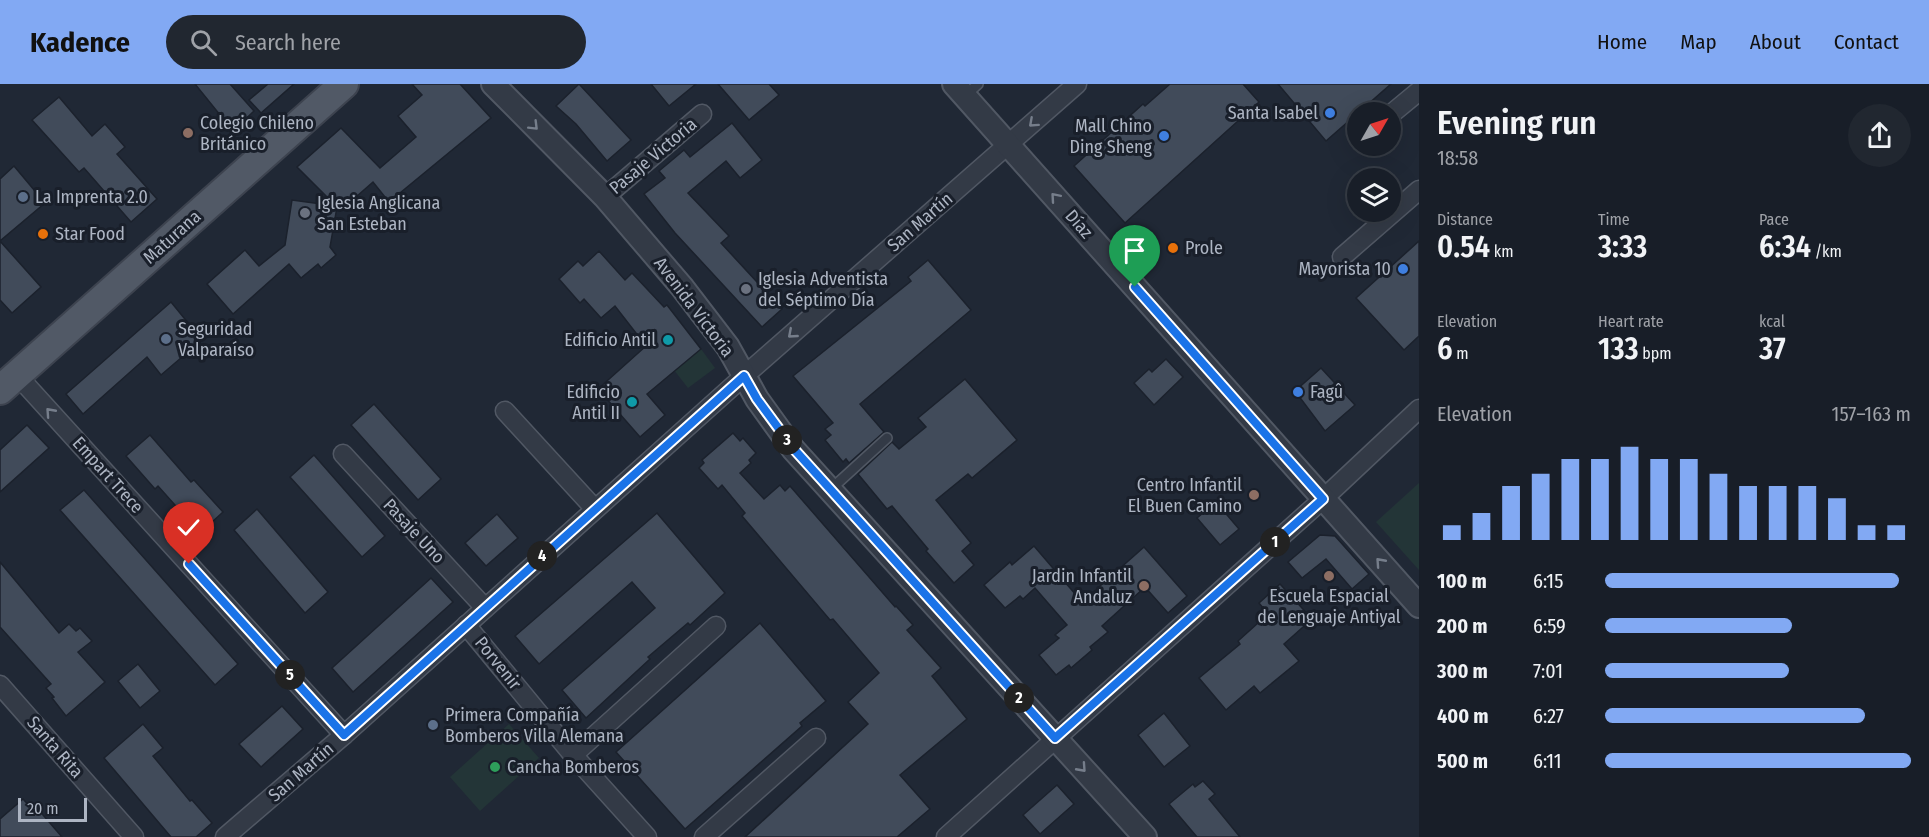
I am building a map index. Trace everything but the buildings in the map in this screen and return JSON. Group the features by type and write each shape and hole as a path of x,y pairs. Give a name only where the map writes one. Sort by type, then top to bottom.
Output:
{"main road":[{"name":"Maturana","path":"8,383 344,84"}],"street":[{"name":"Avenida Victoria","path":"493,84 605,197 714,326 757,399 793,448 1145,837"},
{"name":"San Martín","path":"225,837 344,735 744,376 1077,84"},
{"name":"Díaz","path":"966,88 1009,144 1419,606"},
{"path":"1401,106 1419,91"},
{"name":"Pasaje Victoria","path":"605,197 702,114"},
{"path":"1342,257 1419,190"},
{"name":"Empart Trece","path":"8,383 344,735"},
{"path":"946,837 1323,499 1419,409"},
{"path":"504,411 595,509"},
{"name":"Pasaje Uno","path":"343,454 485,608"},
{"name":"Porvenir","path":"466,625 573,756 647,837"},
{"path":"573,756 716,626"},
{"name":"Santa Rita","path":"0,685 134,837"},
{"path":"704,837 816,738"}],"lane":[{"path":"830,490 887,438"}],"shaded area":[{"path":"701,349 715,368 688,388 674,370"},
{"path":"1419,483 1419,570 1376,522"},
{"name":"Cancha Bomberos","path":"509,724 539,758 480,811 450,777"}],"place":[{"name":"Santa Isabel","path":"1330,113"},
{"name":"Colegio Chileno Británico","path":"188,133"},
{"name":"Mall Chino Ding Sheng","path":"1164,136"},
{"name":"La Imprenta 2.0","path":"23,197"},
{"name":"Iglesia Anglicana San Esteban","path":"305,213"},
{"name":"Star Food","path":"43,234"},
{"name":"Prole","path":"1173,248"},
{"name":"Mayorista 10","path":"1403,269"},
{"name":"Iglesia Adventista del Séptimo Día","path":"746,289"},
{"name":"Seguridad Valparaíso","path":"166,339"},
{"name":"Edificio Antil","path":"668,340"},
{"name":"Fagû","path":"1298,392"},
{"name":"Edificio Antil II","path":"632,402"},
{"name":"Centro Infantil El Buen Camino","path":"1254,495"},
{"name":"Escuela Espacial de Lenguaje Antiyal","path":"1329,576"},
{"name":"Jardin Infantil Andaluz","path":"1144,586"},
{"name":"Primera Compañía Bomberos Villa Alemana","path":"433,725"},
{"name":"Cancha Bomberos","path":"495,767"}],"route":[{"path":"189,564 344,735 744,376 757,399 793,448 1055,738 1323,499 1135,287"}]}
